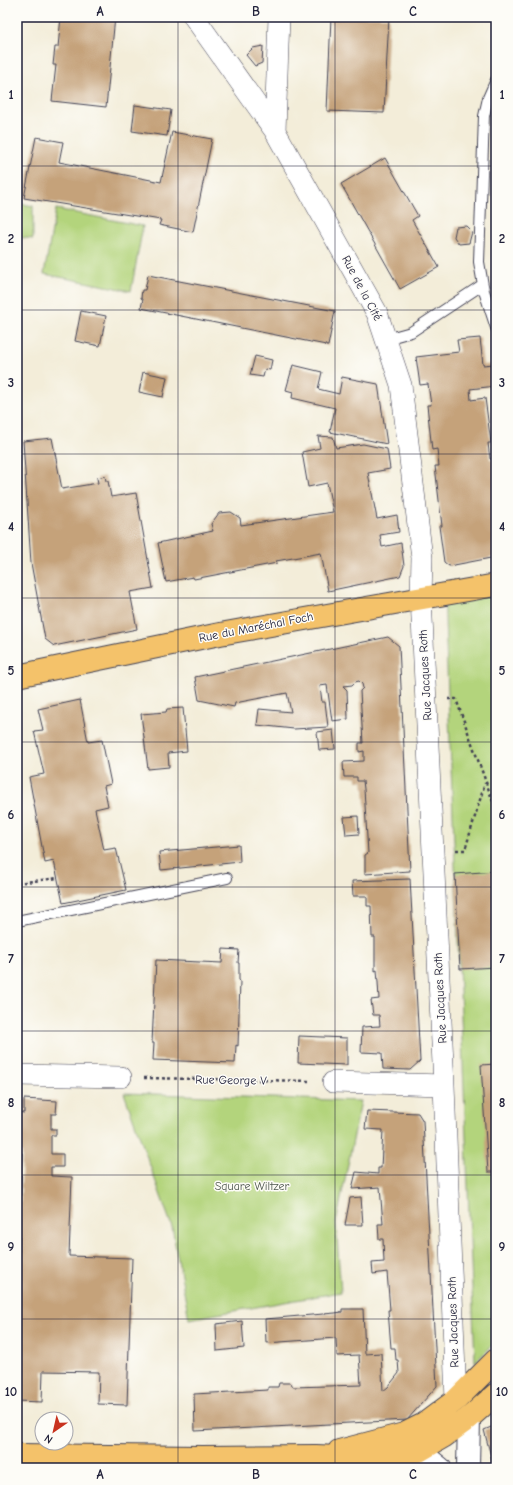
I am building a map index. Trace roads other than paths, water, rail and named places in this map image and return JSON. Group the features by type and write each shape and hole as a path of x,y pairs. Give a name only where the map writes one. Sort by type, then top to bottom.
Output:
{"main road":[{"name":"Rue du Maréchal Foch","path":"17,675 220,634 421,597 496,585"},
{"path":"316,1456 404,1434 424,1424 456,1400 496,1360"},
{"path":"17,1455 194,1457 316,1456 383,1459 419,1451 443,1437 469,1418 496,1394"}],"street":[{"name":"Rue de la Cité","path":"194,17 275,131 377,313 401,385 422,558 421,597"},
{"path":"275,131 279,17"},
{"name":"Rue Jacques Roth","path":"421,597 444,1085 456,1400"},
{"path":"17,1075 121,1077"},
{"path":"333,1082 444,1085"},
{"path":"468,1468 469,1418"},
{"path":"419,1451 440,1468"}],"lane":[{"path":"496,80 488,98 484,116 479,262 482,285 496,328"},
{"path":"386,339 411,332 482,285"},
{"path":"17,921 227,878"}],"park label":[{"name":"Square Wiltzer","path":"252,1186"}]}
